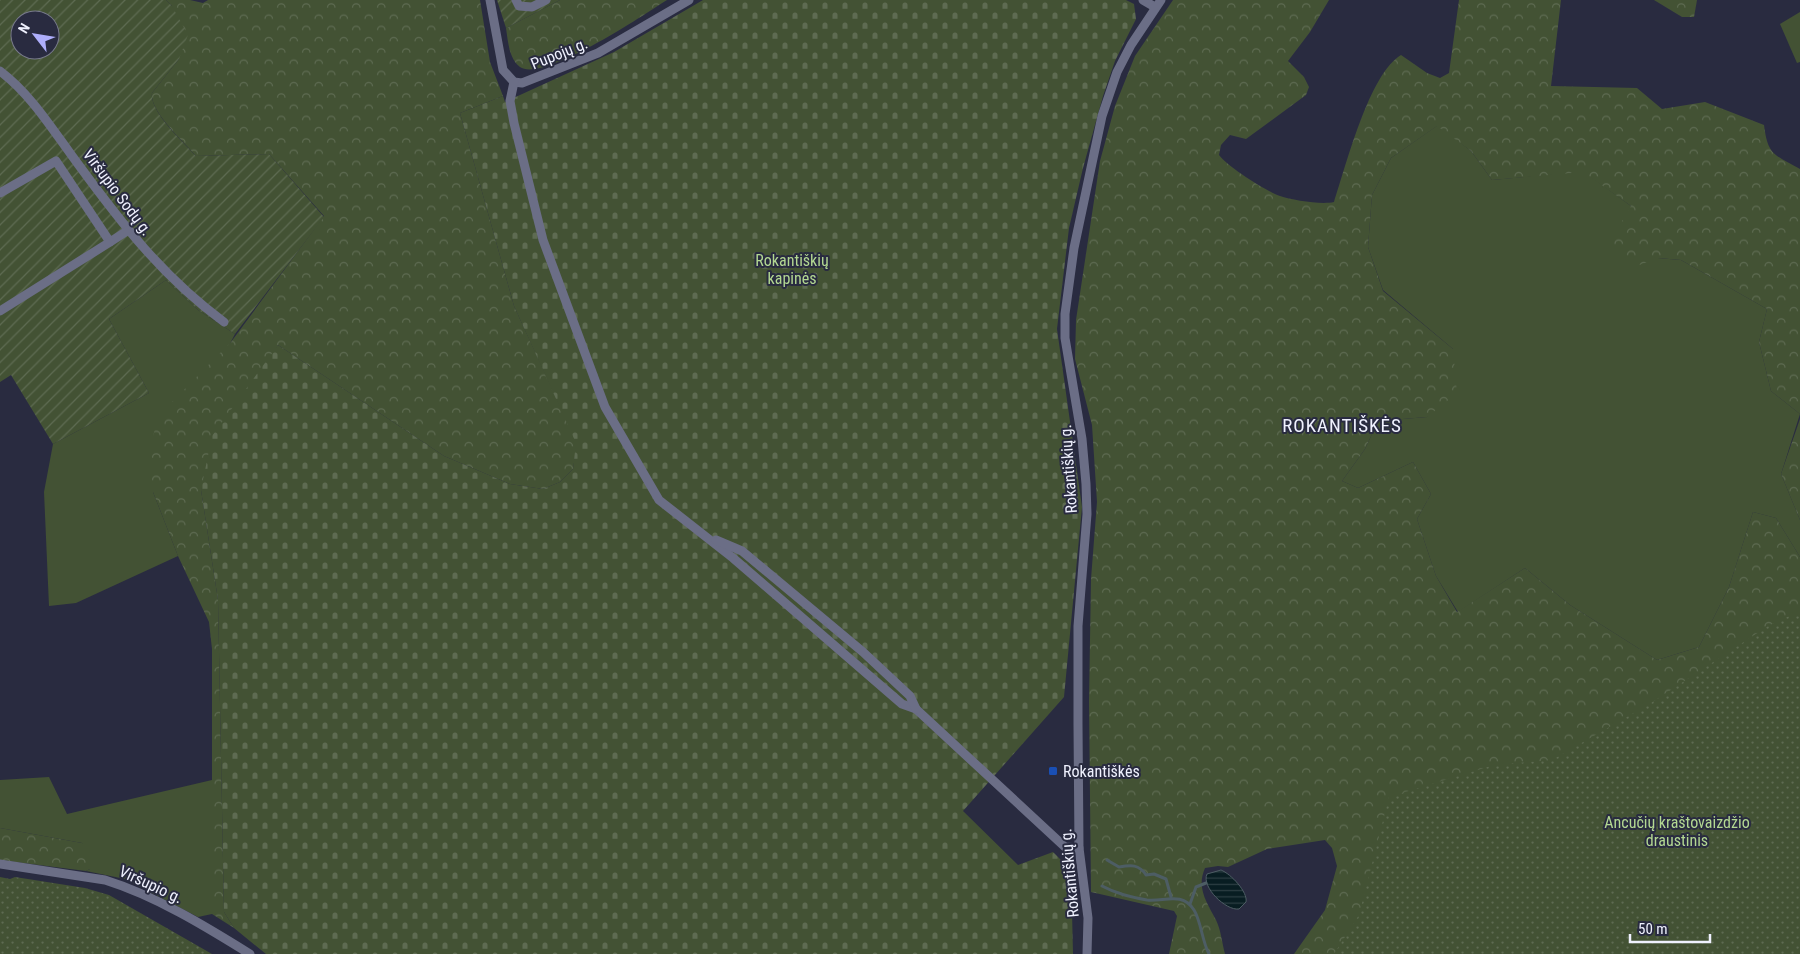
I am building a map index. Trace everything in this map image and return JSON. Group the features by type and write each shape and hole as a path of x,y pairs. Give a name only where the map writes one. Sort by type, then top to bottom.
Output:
{"street":[{"name":"Pupojų g.","path":"490,0 503,70 514,82 532,80 598,53 689,0"},
{"path":"516,0 519,6 532,7 546,0"},
{"path":"1143,0 1158,4"},
{"name":"Rokantiškių g.","path":"1087,954 1088,918 1079,848 1078,626 1087,514 1082,439 1066,345 1065,314 1074,248 1102,116 1117,72 1158,4"},
{"name":"Viršupio Sodų g.","path":"1,72 29,99 127,231 186,292 224,322"},
{"path":"514,82 510,101 537,221 605,407 659,500 706,535 902,704 916,709 1065,847 1079,848"},
{"path":"0,193 56,161 110,242"},
{"path":"0,311 127,231"},
{"name":"Viršupio g.","path":"0,864 120,884 199,924 250,954"}],"green space":[{"path":"0,0 166,0 172,6 188,35 179,59 152,93 156,109 161,117 196,156 269,154 324,217 235,334 198,310 166,280 109,319 149,393 53,444 11,375 0,382"},
{"path":"166,0 190,0 203,3 208,0 480,0 490,62 503,96 460,113 514,306 577,443 573,469 560,482 543,489 510,484 444,456 278,345 201,490 218,600 224,912 234,928 212,914 212,649 209,622 178,556 153,492 151,468 153,436 159,415 231,342 324,216 269,154 196,156 176,135 156,109 152,93 179,59 172,6"},
{"path":"497,0 560,0 506,28"},
{"path":"560,0 667,0 617,32 571,57 532,69 520,67 511,55 506,28"},
{"name":"Rokantiškių kapinės","path":"703,0 1126,0 1134,4 1136,19 1115,61 1083,168 1069,228 1057,329 1082,507 1064,697 963,811 1018,865 1053,852 1071,870 1073,954 266,954 234,928 224,912 218,600 201,490 212,436 278,345 444,456 510,484 543,489 560,482 573,469 576,443 514,306 460,113 503,96 505,102 614,52"},
{"path":"1173,0 1329,0 1310,32 1288,61 1304,77 1309,87 1306,95 1246,139 1230,135 1221,145 1219,155 1230,166 1266,189 1285,198 1314,202 1334,202 1369,100 1389,65 1401,55 1427,73 1440,78 1449,73 1459,0 1561,0 1551,86 1637,88 1662,109 1705,102 1764,125 1770,149 1778,157 1800,169 1800,414 1771,391 1759,342 1767,309 1681,260 1658,258 1634,267 1610,242 1631,206 1583,172 1492,180 1471,151 1437,126 1391,158 1372,195 1368,247 1383,291 1453,349 1457,393 1427,417 1378,421 1365,449 1342,481 1358,488 1413,462 1431,494 1417,519 1436,576 1457,612 1525,568 1570,605 1657,660 1699,647 1729,587 1753,512 1776,518 1800,557 1800,954 1294,954 1325,910 1337,866 1332,848 1325,840 1267,849 1228,867 1205,868 1202,889 1218,924 1225,954 1169,954 1177,916 1174,911 1091,892 1089,701 1091,579 1097,502 1092,425 1075,359 1076,320 1100,161 1115,106 1135,56"},
{"path":"1654,0 1697,0 1694,17 1682,17"},
{"path":"1800,12 1800,62 1797,63 1780,24"},
{"path":"1438,125 1471,151 1492,180 1583,171 1631,206 1658,258 1681,260 1767,309 1759,342 1771,391 1800,414 1781,474 1800,520 1800,557 1776,518 1753,512 1729,587 1699,647 1657,660 1570,605 1525,568 1458,612 1436,576 1417,519 1431,494 1413,462 1358,488 1342,481 1365,449 1378,421 1427,417 1453,349 1383,290 1368,247 1372,195 1391,158"},
{"path":"166,280 198,310 235,334 153,492 178,556 76,603 49,606 44,492 53,444 149,393 109,319"},
{"path":"1800,419 1800,520 1781,474"},
{"name":"Ancučių kraštovaizdžio draustinis","path":"1800,611 1800,954 1334,954 1359,915 1389,797 1494,765 1552,760 1651,703 1768,626"},
{"path":"49,777 67,814 212,780 212,914 198,917 125,879 86,871 90,869 82,843 0,828 0,780"},
{"path":"0,828 82,843 90,855 90,869 86,871 0,860"},
{"path":"0,877 10,879 15,877 85,888 109,895 212,954 0,954"}],"shaded area":[{"path":"1221,870 1234,879 1244,893 1246,902 1239,909 1234,909 1222,902 1208,885 1207,874"}],"waterway":[{"path":"1107,860 1119,867 1138,867 1146,875 1154,874 1166,879 1171,897"},
{"path":"1190,904 1196,887 1206,883"},
{"path":"1102,886 1124,895 1147,900 1178,899 1189,904 1194,910 1209,954"}],"place":[{"name":"Rokantiškės","path":"1053,771"}],"district":[{"name":"ROKANTIŠKĖS","path":"1342,425"}]}
